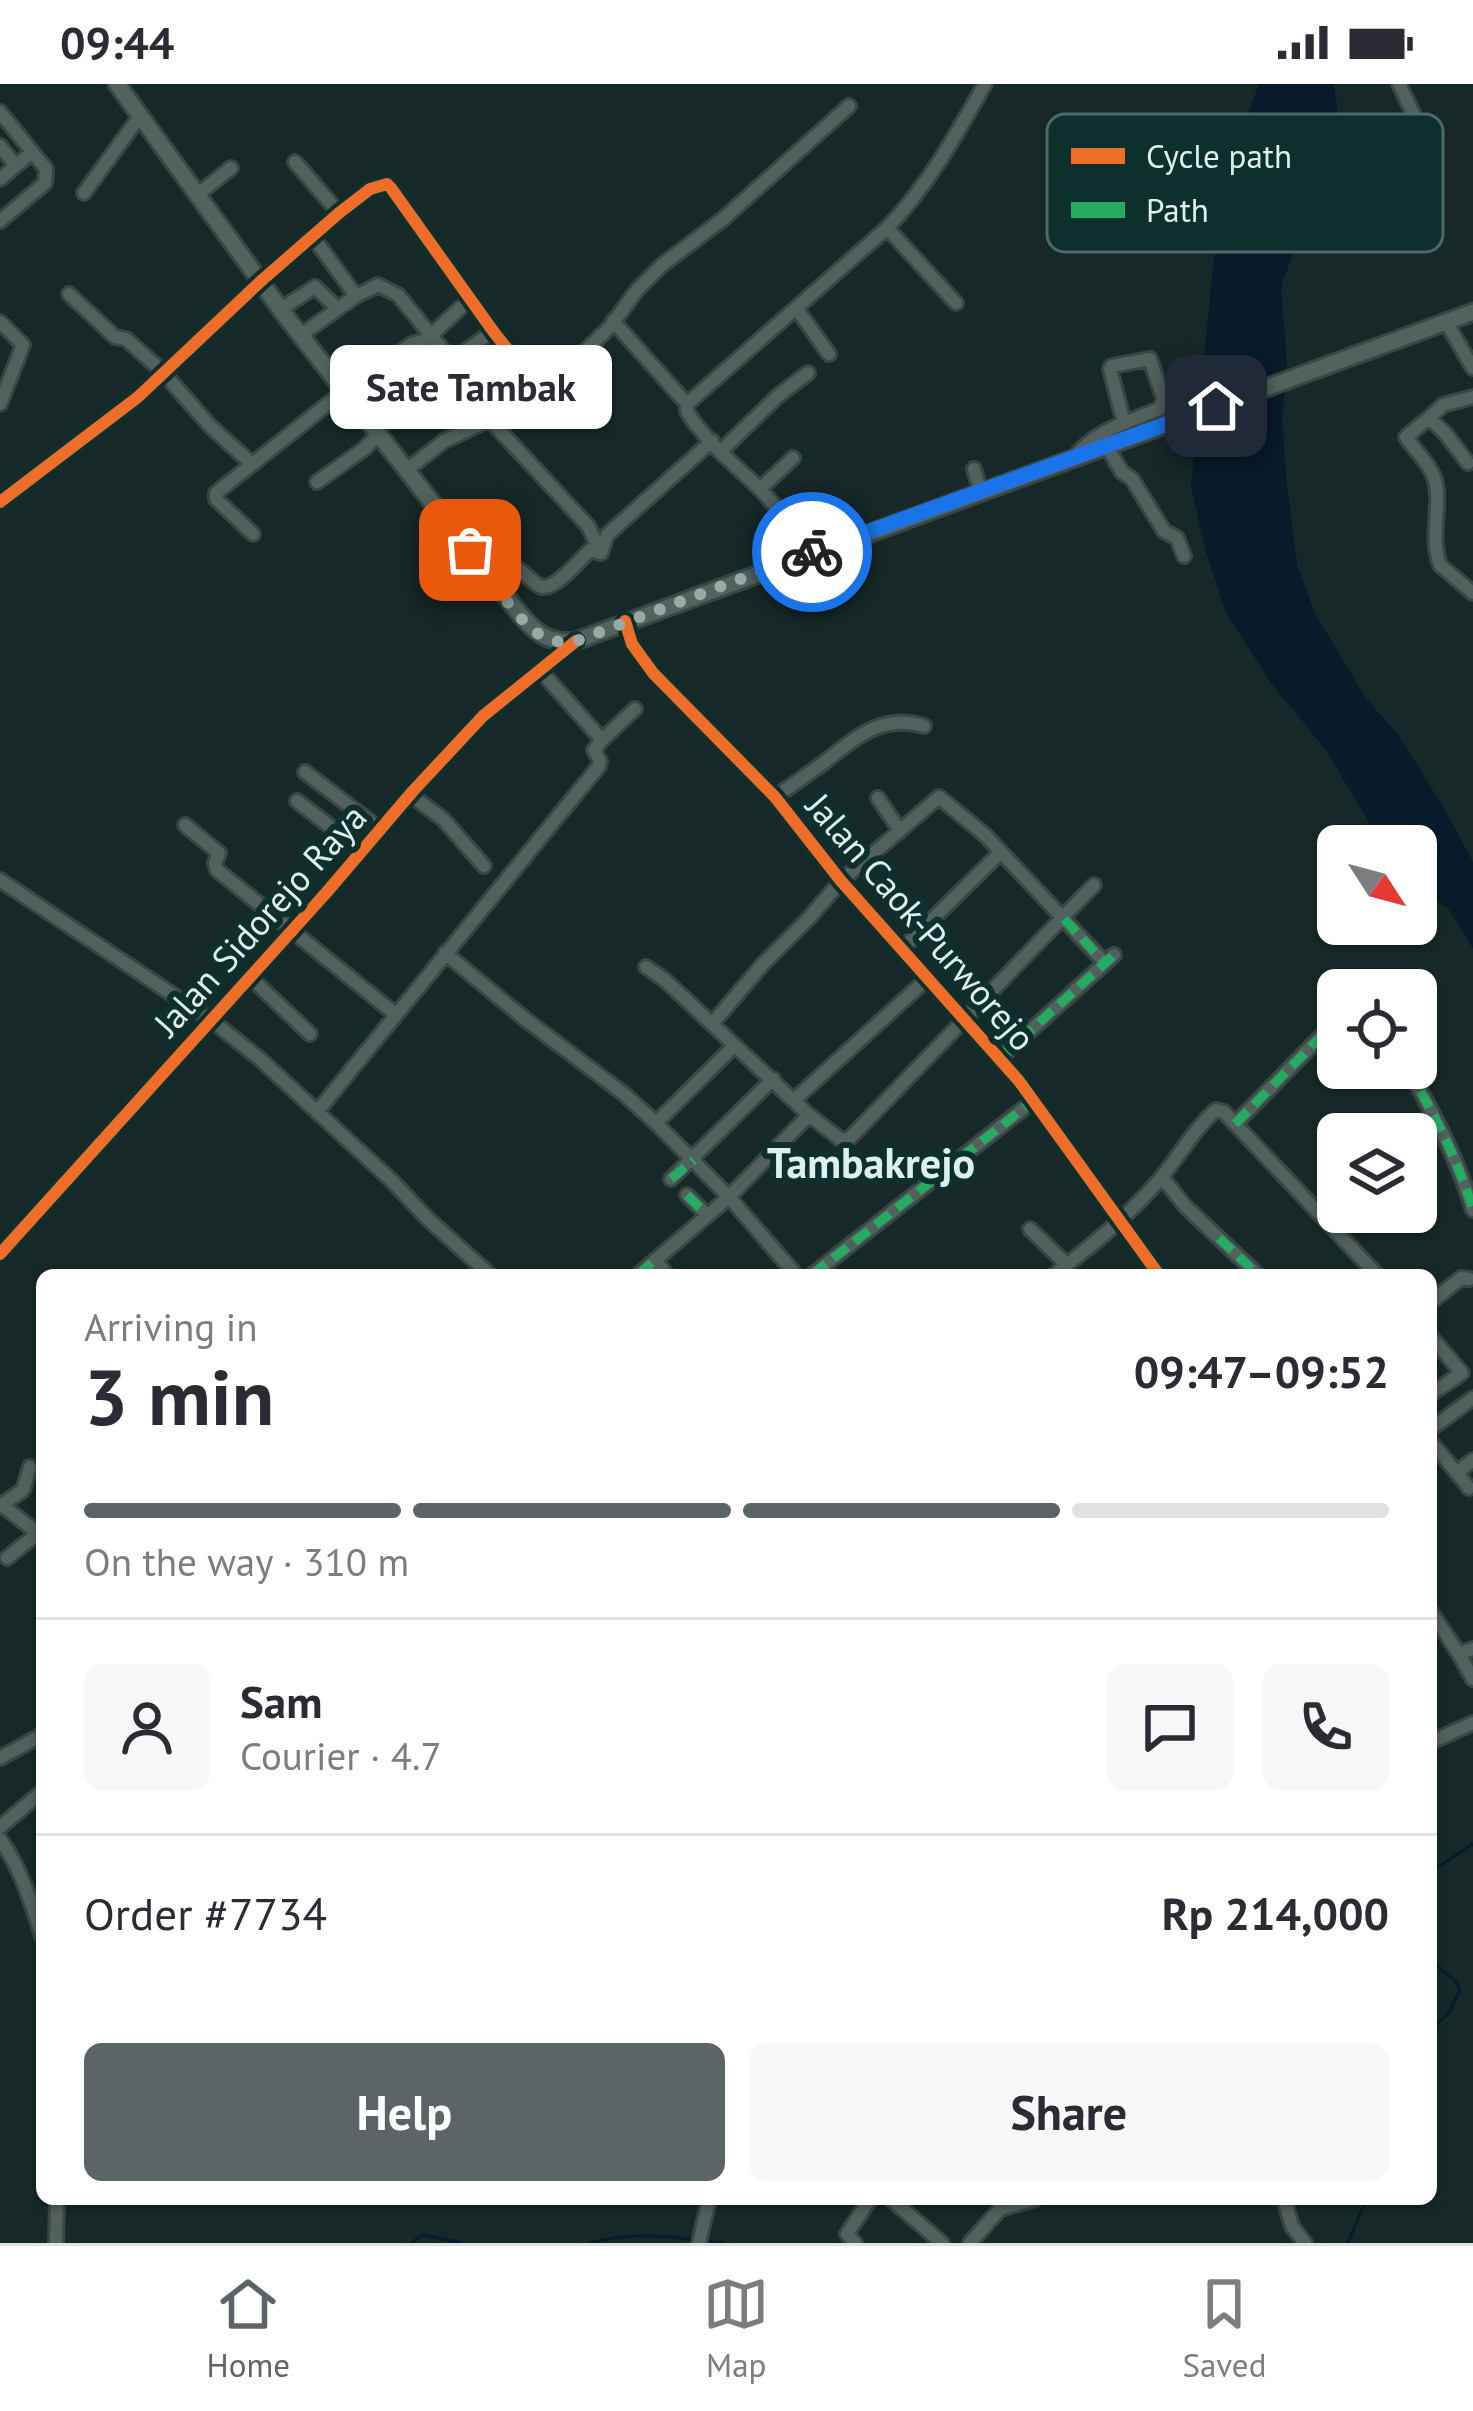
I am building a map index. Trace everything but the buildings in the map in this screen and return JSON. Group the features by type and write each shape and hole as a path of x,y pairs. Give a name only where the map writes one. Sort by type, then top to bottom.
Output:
{"main road":[{"path":"117,84 281,309 495,583 538,633 556,642 576,641 1473,312"}],"street":[{"path":"815,551 693,421 687,404 887,229 933,171 985,84"},
{"path":"1399,84 1414,114"},
{"path":"407,470 444,441 541,392 576,367 662,265 723,219 849,106"},
{"path":"84,193 140,116"},
{"path":"0,221 44,183 46,169 3,121"},
{"path":"0,146 15,165"},
{"path":"0,179 32,152"},
{"path":"296,162 339,213"},
{"path":"196,195 231,168"},
{"path":"0,502 104,425 339,213 370,189 387,184 541,392"},
{"path":"887,229 956,303"},
{"path":"313,237 356,296"},
{"path":"301,335 379,285 393,290 452,361 493,331"},
{"path":"281,309 315,286 337,308"},
{"path":"69,294 115,337 126,339 162,371 252,464"},
{"path":"253,534 215,496 344,391 425,340 471,298"},
{"path":"796,308 829,355"},
{"path":"613,321 687,404"},
{"path":"0,322 23,345 1,400"},
{"path":"1446,322 1473,368"},
{"path":"0,357 15,364"},
{"path":"1073,459 1098,435 1162,406 1150,359 1110,369 1124,423"},
{"path":"602,554 607,535 808,373"},
{"path":"1473,397 1443,405 1406,439 1434,475 1439,565 1473,593"},
{"path":"1429,418 1468,464"},
{"path":"490,420 589,526 602,554"},
{"path":"317,482 379,434"},
{"path":"1107,446 1164,531 1177,538 1184,556"},
{"path":"760,489 793,458"},
{"path":"974,469 981,493"},
{"path":"495,583 518,569 547,586 590,550 602,554"},
{"name":"Jalan Caok-Purworejo","path":"625,621 632,644 653,674 775,797 841,881 999,1058 1155,1269"},
{"name":"Jalan Sidorejo Raya","path":"0,1254 413,791 494,705 576,641"},
{"path":"539,669 602,740"},
{"path":"317,1112 600,764 594,750 635,709"},
{"path":"775,797 874,726 906,722 924,726"},
{"path":"305,772 381,830"},
{"path":"412,796 443,819 484,866"},
{"path":"712,1024 841,881 939,797 1109,958 999,1058"},
{"path":"878,798 900,831"},
{"path":"297,801 362,851"},
{"path":"185,825 219,854 217,870 395,1015"},
{"path":"903,948 1001,852"},
{"path":"0,880 212,1020 279,1075 483,1269"},
{"path":"646,967 809,1114 840,1139 848,1140 1094,885"},
{"path":"446,953 656,1123 791,1269"},
{"path":"250,977 310,1034"},
{"path":"794,1100 928,978"},
{"path":"1235,1124 1317,1040"},
{"path":"656,1123 735,1045"},
{"path":"671,1180 772,1079"},
{"path":"1420,1089 1462,1173 1473,1210"},
{"path":"820,1269 1033,1101"},
{"path":"1062,1269 1120,1222 1211,1113 1220,1110 1369,1269"},
{"path":"645,1269 729,1197 809,1114"},
{"path":"1162,1177 1185,1207 1252,1269"},
{"path":"687,1195 706,1214"},
{"path":"1030,1229 1067,1265"},
{"path":"655,1260 663,1269"},
{"path":"1437,1297 1461,1278 1469,1279"},
{"path":"1437,1342 1467,1370 1437,1390"},
{"path":"1437,1425 1473,1398"},
{"path":"1437,1449 1469,1488"},
{"path":"1457,1473 1473,1460"},
{"path":"30,1467 23,1490 1,1505 36,1531"},
{"path":"7,1558 36,1537"},
{"path":"1437,1619 1466,1652 1473,1679"},
{"path":"1437,1739 1473,1723"},
{"path":"0,1758 36,1738"},
{"path":"0,1828 36,1797"},
{"path":"0,1839 14,1859 36,1916"},
{"path":"56,2243 57,2205"},
{"path":"699,2243 708,2205"},
{"path":"855,2243 847,2234 866,2205"},
{"path":"898,2205 942,2243"},
{"path":"970,2243 1000,2210 1016,2205"},
{"path":"1287,2205 1292,2226 1305,2243"}],"water":[{"path":"1259,84 1334,84 1338,114 1248,114"},
{"path":"1215,252 1294,252 1281,286 1287,365 1282,419 1297,564 1315,614 1365,697 1397,733 1473,862 1473,949 1448,908 1437,901 1437,825 1371,825 1326,750 1271,683 1226,613 1191,487"}],"waterway":[{"path":"1437,1868 1473,1844"},
{"path":"1437,1965 1460,1990 1448,2014 1437,2024"},
{"path":"1348,2243 1364,2205"},
{"path":"411,2243 423,2235 461,2243"},
{"path":"590,2243 642,2236 695,2240"},
{"path":"705,2241 723,2243"}],"marked path":[{"path":"1064,919 1104,962"},
{"path":"999,1059 1114,955"},
{"path":"1235,1124 1317,1040"},
{"path":"1419,1089 1473,1210"},
{"path":"820,1269 1033,1101"},
{"path":"671,1179 694,1160"},
{"path":"687,1195 706,1214"},
{"path":"1219,1238 1252,1269"},
{"path":"645,1269 655,1260"}],"cycle path":[{"path":"0,502 138,397 339,213 370,189 387,184 541,392"},
{"path":"625,621 632,644 653,673 775,797 841,881 1019,1081 1155,1269"},
{"path":"0,1254 483,716 576,641"}],"way so far":[{"path":"470,550 527,623 556,642 576,641 812,552"}],"place":[{"name":"Sate Tambak","path":"470,550"}],"district":[{"name":"Tambakrejo","path":"871,1163"}],"route":[{"path":"812,552 1216,406"}]}
